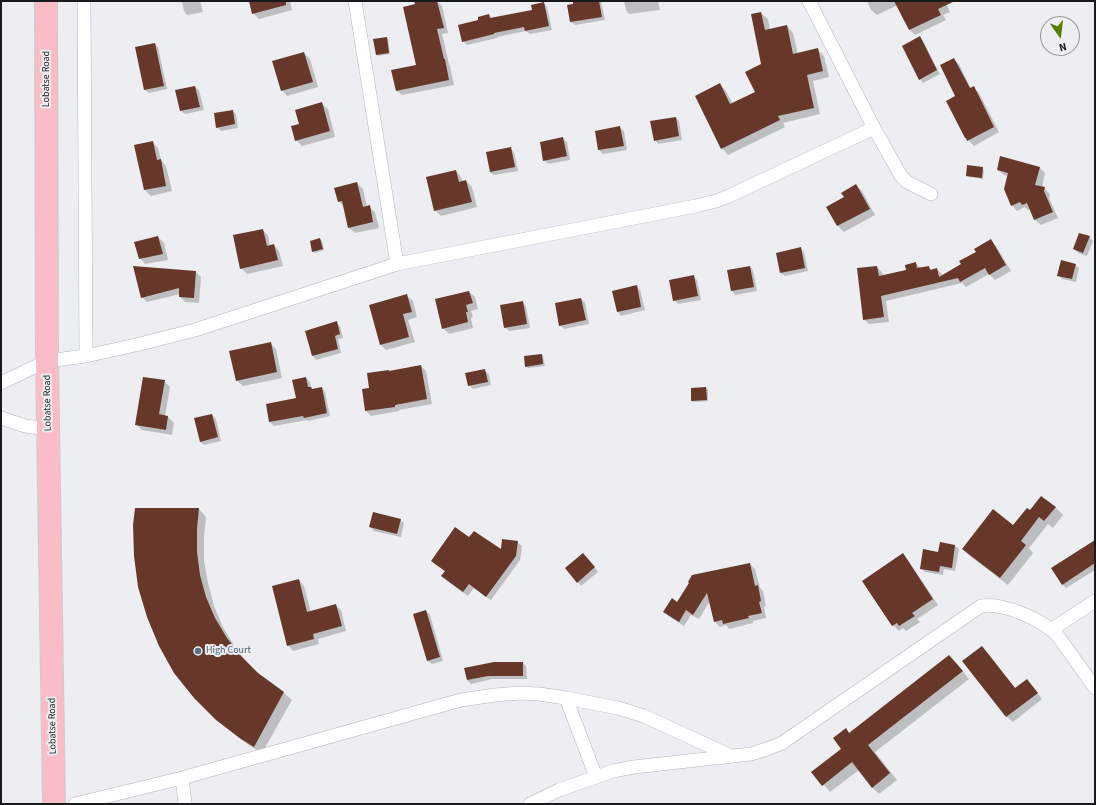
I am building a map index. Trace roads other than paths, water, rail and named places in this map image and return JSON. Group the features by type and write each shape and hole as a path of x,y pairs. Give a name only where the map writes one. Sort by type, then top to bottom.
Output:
{"highway":[{"name":"Lobatse Road","path":"46,1 47,361 54,804"}],"street":[{"path":"84,1 86,356"},
{"path":"355,1 397,264"},
{"path":"809,1 874,128 901,176 907,182 932,194"},
{"path":"1,383 47,361 86,356 195,330 397,264 716,201 874,128"},
{"path":"1,418 25,426 48,428"},
{"path":"1051,630 1095,601"},
{"path":"530,804 559,790 613,771 634,767 751,754 782,743 981,606 989,605 1013,610 1051,630 1058,636 1095,688"},
{"path":"75,804 182,778 471,698 520,693 566,698 618,708 644,716 731,756"},
{"path":"566,698 596,777"},
{"path":"182,778 185,804"}],"place":[{"name":"High Court","path":"198,651"}]}
